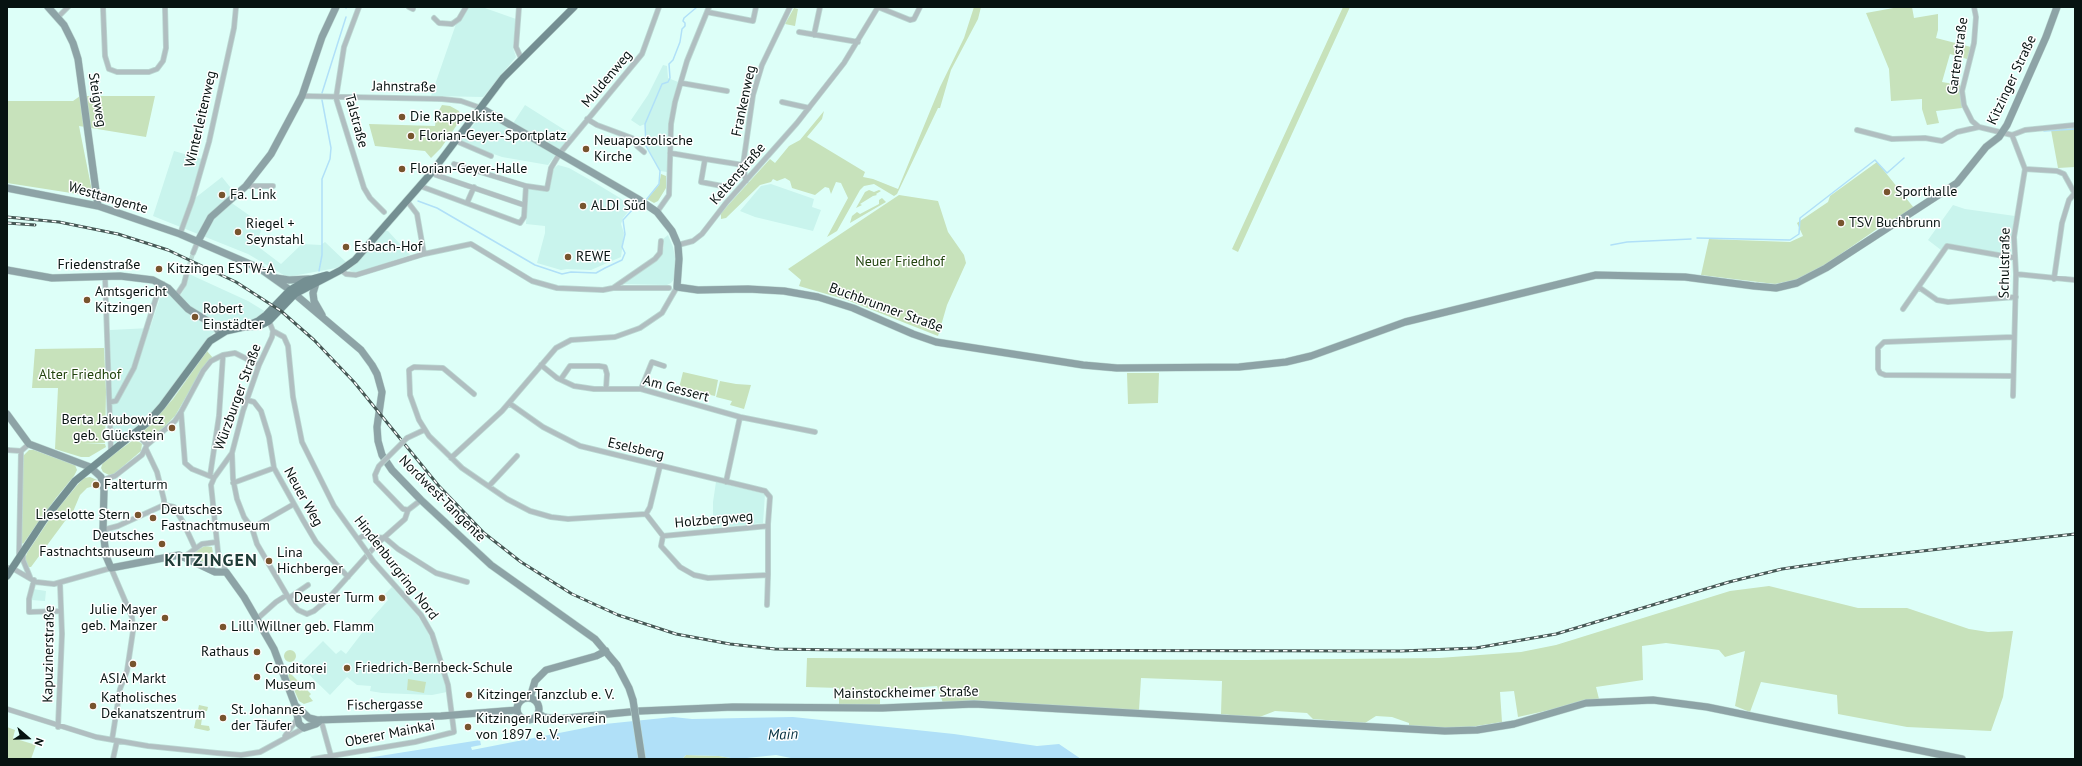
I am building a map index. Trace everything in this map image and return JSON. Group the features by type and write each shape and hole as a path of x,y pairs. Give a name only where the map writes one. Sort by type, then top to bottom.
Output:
{"main road":[{"path":"245,327 263,318 309,279 341,270 362,252 432,172 503,78 521,58 574,7"},
{"path":"7,576 10,568 59,498 90,466 136,433 162,406 205,347 220,333 245,327 259,326 269,321 292,292 316,283 331,274"}],"street":[{"name":"Steigweg","path":"48,7 58,17 73,43 78,59 98,206"},
{"path":"58,17 68,7"},
{"path":"103,7 105,56 108,67 114,72 153,71 163,61 166,48 165,7"},
{"name":"Winterleitenweg","path":"180,234 192,201 209,142 234,28 236,7"},
{"path":"193,253 211,217 246,186 271,154 302,96 322,37 336,7"},
{"name":"Talstraße","path":"359,7 344,47 336,98 364,188 370,198 384,212"},
{"path":"434,18 440,23 452,24 458,19 466,7"},
{"path":"519,7 516,47 521,58"},
{"name":"Muldenweg","path":"526,186 547,189 551,168 560,153 642,54 659,7"},
{"path":"657,212 669,195 671,124 681,83 687,61 709,7"},
{"path":"707,12 752,21 756,7"},
{"name":"Frankenweg","path":"746,181 743,164 753,95 758,76 770,45 790,7"},
{"path":"814,34 820,7"},
{"path":"878,7 910,20 914,19 920,7"},
{"name":"Keltenstraße","path":"678,245 693,241 699,237 809,108 832,80 858,42 878,7"},
{"name":"Gartenstraße","path":"1974,7 1976,17 1974,43 1962,92 1964,105 1972,121 1979,126"},
{"name":"Kitzinger Straße","path":"1158,367 1239,367 1286,362 1311,356 1405,322 1580,278 1620,275 1685,277 1776,288 1797,283 1826,268 1957,183 1986,147 2003,131 2046,37 2057,7"},
{"path":"799,32 858,42"},
{"path":"681,83 727,90"},
{"name":"Jahnstraße","path":"302,96 336,98 442,99 461,101 481,108"},
{"path":"782,102 809,108"},
{"path":"451,458 509,403 556,348 564,342 571,340 616,337 640,328 662,313 673,288 679,258 678,245 672,231 657,212 560,153 481,108"},
{"name":"Muldenweg","path":"587,119 597,125 632,138 637,146 644,152"},
{"path":"1857,130 1892,139 1925,138 1942,141 1957,132 1979,126 2003,131 2012,135 2026,130 2075,125"},
{"path":"2012,135 2025,169 2057,171 2064,174 2071,184 2074,194 2069,200 2062,223 2054,279"},
{"path":"456,141 491,156"},
{"path":"670,153 743,164"},
{"path":"705,159 701,182 722,186"},
{"path":"420,186 520,223 524,217 526,186 454,164"},
{"name":"Schulstraße","path":"2013,396 2016,297 2014,237 2025,169"},
{"path":"432,172 436,175 524,205"},
{"path":"246,186 273,186"},
{"path":"467,203 474,187"},
{"name":"Westtangente","path":"7,188 98,206 198,241 259,268 275,278"},
{"path":"407,201 417,214 424,254"},
{"name":"Buchbrunner Straße","path":"613,288 656,260 660,253 661,241"},
{"name":"Buchbrunner Straße","path":"341,270 349,274 364,273 424,254 471,244 519,274 545,285 557,288 604,290 613,288 673,288 698,290 754,289 818,297 853,308 913,334 936,342 1083,365 1117,368 1158,367"},
{"path":"1903,309 1920,288 1947,246 2015,258"},
{"name":"Friedenstraße","path":"7,270 52,278 104,276 139,278 163,284 193,313 214,325 220,333"},
{"path":"176,296 184,284 187,272"},
{"path":"2016,274 2075,280"},
{"path":"104,276 110,402 110,452"},
{"path":"275,278 289,280 309,279"},
{"name":"Nordwest-Tangente","path":"275,278 361,350 377,374 382,392 377,427 379,449 392,470 421,500 491,565 588,633 606,651 623,675 633,700 642,759"},
{"path":"316,283 313,293 314,301 324,318"},
{"path":"110,402 116,400 134,368 156,298 163,284"},
{"path":"1920,288 1937,300 1948,302 2016,297"},
{"name":"Würzburger Straße","path":"212,477 232,453 247,400 273,331 269,321"},
{"name":"Hindenburgring Nord","path":"273,331 284,337 288,346 292,397 302,442 334,506 374,561 421,615 432,634 448,685 451,716"},
{"path":"2013,376 1885,375 1880,373 1878,369 1878,348 1884,342 2014,337"},
{"path":"102,480 115,476 142,455 146,447 162,433 181,412 203,371 211,361 223,355 235,352 259,365"},
{"path":"223,355 219,416 211,489 217,542 221,561 226,572 257,619 274,649 296,705 299,724 306,727"},
{"path":"641,389 652,362 664,366"},
{"name":"Am Gessert","path":"541,365 560,379 574,386 606,389 641,389 740,417 815,432"},
{"path":"560,379 570,366 605,367 607,374 606,389"},
{"path":"474,394 443,368 414,367 409,370 410,394 424,430 451,458 489,486 517,504 551,518 582,520 646,514"},
{"name":"Neuer Weg","path":"247,400 254,402 262,415 270,437 274,468 294,504 316,542 348,577"},
{"name":"Eselsberg","path":"509,403 543,427 580,446 726,482 768,494 770,497 768,526"},
{"path":"181,412 184,462 192,469 212,477"},
{"path":"7,414 29,444 90,466 102,480 103,530 106,556 132,617 132,644 124,680 120,688 113,759"},
{"path":"726,482 740,417"},
{"path":"408,510 403,509 376,482 375,475 378,466 406,438 424,430"},
{"path":"136,433 146,447 157,472 164,505"},
{"path":"7,450 21,451 29,444"},
{"path":"19,556 21,451"},
{"path":"232,453 234,483 242,513 252,528 257,544 288,597 298,610 309,614 327,600 379,542 386,538 405,519 408,510 421,500"},
{"path":"489,486 517,456"},
{"path":"646,514 650,507 660,466"},
{"path":"234,483 274,468"},
{"path":"252,528 294,504"},
{"path":"103,530 118,526 164,505 174,507 184,522 195,548"},
{"path":"646,514 663,536 661,546 680,567 694,575 708,578 768,575"},
{"path":"767,605 768,526"},
{"name":"Holzbergweg","path":"663,536 768,526"},
{"path":"358,538 363,536 386,538 403,552 436,573 467,582"},
{"path":"10,568 46,584 60,583 111,568 181,556 202,544 217,542"},
{"path":"24,549 23,560 32,579 29,612 61,611"},
{"path":"181,556 215,572 226,572"},
{"name":"Kapuzinerstraße","path":"58,727 61,611 60,583"},
{"path":"257,619 308,585"},
{"path":"530,698 535,681 546,670 596,656 606,651"},
{"path":"530,698 538,704 539,714 533,719 526,720 519,716 517,710 521,701 530,698"},
{"name":"Mainstockheimer Straße","path":"539,714 544,717 556,718 640,711 725,707 882,708 974,704 1445,731 1477,730 1514,724 1586,703 1653,700 1707,707 1962,759"},
{"path":"296,705 307,716 310,722 306,727"},
{"path":"7,709 58,727 114,741 217,753 247,754 265,750 283,738 306,727 314,725 321,720"},
{"path":"451,716 517,710"},
{"path":"283,738 298,718 307,716 321,720"},
{"name":"Fischergasse","path":"321,720 451,716"},
{"name":"Oberer Mainkai","path":"313,759 415,742 454,733 454,724 451,716"},
{"path":"321,720 331,756"}],"shaded area":[{"path":"467,7 482,7 516,19 513,48 516,57 483,97 431,96 456,24"},
{"path":"663,65 667,66 668,78 678,82 669,124 667,172 660,171 646,145 645,124 640,126 631,120 648,95"},
{"path":"525,105 571,134 548,165 502,157 460,142 480,117 487,117 510,128"},
{"path":"174,151 202,159 190,202 222,177 234,192 226,199 263,225 256,245 281,264 302,244 321,245 325,242 347,263 336,268 287,277 248,254 153,216"},
{"path":"558,165 569,168 592,181 620,198 631,208 623,218 621,224 624,233 621,257 591,270 561,270 537,263 545,233 545,226 526,224 528,189 549,190 553,169"},
{"path":"771,184 814,199 812,207 821,210 813,231 755,217 740,211 761,186"},
{"path":"1953,205 1965,209 2015,216 2011,239 2011,255 1947,244 1941,250 1928,240"},
{"path":"385,231 388,231 410,255 360,272 349,270"},
{"path":"668,235 673,247 676,263 675,278 671,283 667,285 620,284 656,261 662,254 664,247 663,239"},
{"path":"189,274 248,301 266,312 251,321 223,326 212,334 162,402 134,430 114,444 111,437 110,330 150,328 163,289 178,300 186,286"},
{"path":"716,482 765,494 763,523 713,528 713,502"},
{"path":"392,587 417,615 427,630 445,679 447,692 432,695 382,693 370,691 371,686 357,685 347,677 330,695 299,665 323,641 336,654 341,650 346,654 362,633 361,631 388,600 384,595"},
{"path":"33,589 46,591 45,601 31,600"}],"green space":[{"path":"974,7 981,7 978,19 951,70 940,108 938,108 897,194 894,196 874,184 864,186 860,190 837,231 827,237 848,198 841,183 836,182 831,194 829,188 825,187 815,195 792,188 790,181 785,178 777,181 773,179 771,182 760,185 726,218 721,219 721,213 770,159 775,163 789,146 800,140 824,111 822,119 807,137 865,172 863,177 873,179 898,189 940,87 964,38"},
{"path":"1343,7 1350,7 1238,252 1232,249"},
{"path":"1899,7 1912,7 1914,18 1938,14 1938,30 1936,38 1971,47 1967,59 1950,54 1942,82 1960,85 1962,108 1936,111 1939,123 1927,125 1922,109 1922,99 1891,101 1889,69 1866,13"},
{"path":"794,8 798,9 795,26 785,24"},
{"path":"80,96 155,96 146,137 79,126 92,191 84,195 7,183 7,101 73,101"},
{"name":"Florian-Geyer-Sportplatz","path":"442,105 450,106 459,111 461,119 441,148 431,158 425,151 375,146 369,124 435,126 437,114"},
{"path":"2075,128 2075,167 2058,168 2051,130"},
{"name":"TSV Buchbrunn","path":"1877,162 1914,208 1890,224 1887,222 1825,265 1795,280 1775,284 1701,275 1709,239 1790,242 1803,236 1797,223 1828,202 1830,196"},
{"path":"661,174 666,176 666,188 658,201 654,203 647,199 659,185"},
{"path":"869,190 874,192 879,190 881,191 856,208 865,192"},
{"name":"Neuer Friedhof","path":"899,195 938,201 948,232 964,255 966,263 947,305 938,336 847,300 799,286 801,280 788,269"},
{"path":"882,198 886,202 850,223 852,216 857,212 860,214 879,204 879,200"},
{"name":"Alter Friedhof","path":"104,348 106,391 105,443 83,443 105,444 106,447 89,457 81,457 55,449 58,388 32,388 35,349"},
{"path":"207,351 213,358 194,383 175,416 155,436 149,439 144,438 144,431 173,399"},
{"path":"683,372 718,380 715,396 679,388"},
{"path":"1127,373 1159,373 1158,403 1128,404"},
{"path":"720,381 751,385 744,409 730,405 732,401 716,397"},
{"path":"132,441 138,441 142,444 141,451 114,474 109,475 103,472 101,468 103,462"},
{"path":"29,450 34,450 75,465 77,470 23,544 21,542 22,457"},
{"path":"90,477 97,480 100,485 95,483 94,486 87,488 80,495 72,514 65,521 31,567 27,567 25,559 27,553 53,514 84,478"},
{"path":"205,546 212,547 214,559 210,565 192,556 192,553"},
{"path":"1769,586 1858,608 1907,608 1969,629 1988,632 2013,631 2003,697 1991,731 1907,727 1838,714 1837,695 1761,682 1750,712 1735,706 1745,651 1725,657 1719,650 1666,643 1642,646 1643,680 1596,687 1599,699 1518,717 1514,691 1500,692 1502,722 1470,727 1409,727 1409,723 1392,717 1376,716 1365,723 1313,719 1307,713 1275,711 1257,718 1221,714 1222,681 1141,678 1139,710 943,703 937,686 880,690 880,705 839,706 839,688 806,687 807,658 1246,660 1439,658 1521,652 1556,645 1730,591"},
{"path":"290,650 294,652 296,656 294,660 290,662 286,660 284,656 286,652"},
{"path":"290,673 311,694 309,696 313,701 304,704 299,701 288,676"},
{"path":"408,679 426,682 424,693 407,690"},
{"path":"199,705 208,707 207,711 203,711 201,725 209,726 210,730 208,731 194,728"},
{"path":"7,727 15,730 13,738 36,745 31,759 7,759"},
{"path":"686,755 719,756 737,759 682,759"}],"water":[{"name":"Main","path":"673,717 692,719 793,717 954,734 1037,746 1059,744 1081,759 773,759 791,758 776,755 737,759 719,756 686,755 682,759 361,759 480,740 481,745 471,747 472,750 605,724"}],"waterway":[{"path":"646,200 659,184 660,171 646,146 645,124 662,84 668,82 670,78 669,64 673,60 680,42 682,29 685,26 683,21 684,18 697,7"},
{"path":"322,93 346,17"},
{"path":"319,271 322,255 322,179 330,159 331,148 322,100"},
{"path":"2044,131 2075,129"},
{"path":"1697,238 1790,240 1799,234 1800,218 1875,160 1887,173 1904,158"},
{"path":"418,201 437,208 535,265 562,274 571,272 596,273 622,260 625,253 622,247 625,234 623,220 634,208"},
{"path":"1611,245 1627,242 1691,239"}],"tunnel":[{"path":"187,272 193,253"}],"railway":[{"path":"7,217 59,222 118,234 168,250 236,282 281,311 314,340 354,382 438,485 484,533 521,562 572,594 618,615 676,634 730,644 775,649 839,650 1401,651 1476,648 1556,634 1729,582 1782,569 1850,559 2075,534"},
{"path":"7,223 35,225"}],"place":[{"name":"Die Rappelkiste","path":"402,117"},
{"name":"Florian-Geyer-Sportplatz","path":"411,136"},
{"name":"Neuapostolische Kirche","path":"586,149"},
{"name":"Florian-Geyer-Halle","path":"402,169"},
{"name":"Sporthalle","path":"1887,192"},
{"name":"Fa. Link","path":"222,195"},
{"name":"ALDI Süd","path":"583,206"},
{"name":"TSV Buchbrunn","path":"1841,223"},
{"name":"Riegel + Seynstahl","path":"238,232"},
{"name":"Esbach-Hof","path":"346,247"},
{"name":"REWE","path":"568,257"},
{"name":"Kitzingen ESTW-A","path":"159,269"},
{"name":"Amtsgericht Kitzingen","path":"87,300"},
{"name":"Robert Einstädter","path":"195,317"},
{"name":"Berta Jakubowicz geb. Glückstein","path":"172,428"},
{"name":"Falterturm","path":"96,485"},
{"name":"Lieselotte Stern","path":"138,515"},
{"name":"Deutsches Fastnachtmuseum","path":"153,518"},
{"name":"Deutsches Fastnachtsmuseum","path":"162,544"},
{"name":"Lina Hichberger","path":"269,561"},
{"name":"Deuster Turm","path":"382,598"},
{"name":"Julie Mayer geb. Mainzer","path":"165,618"},
{"name":"Lilli Willner geb. Flamm","path":"223,627"},
{"name":"Rathaus","path":"257,652"},
{"name":"ASIA Markt","path":"133,664"},
{"name":"Friedrich-Bernbeck-Schule","path":"347,668"},
{"name":"Conditorei Museum","path":"257,677"},
{"name":"Kitzinger Tanzclub e. V.","path":"469,695"},
{"name":"Katholisches Dekanatszentrum","path":"93,706"},
{"name":"St. Johannes der Täufer","path":"223,718"},
{"name":"Kitzinger Ruderverein von 1897 e. V.","path":"468,727"}],"district":[{"name":"KITZINGEN","path":"211,561"}]}
